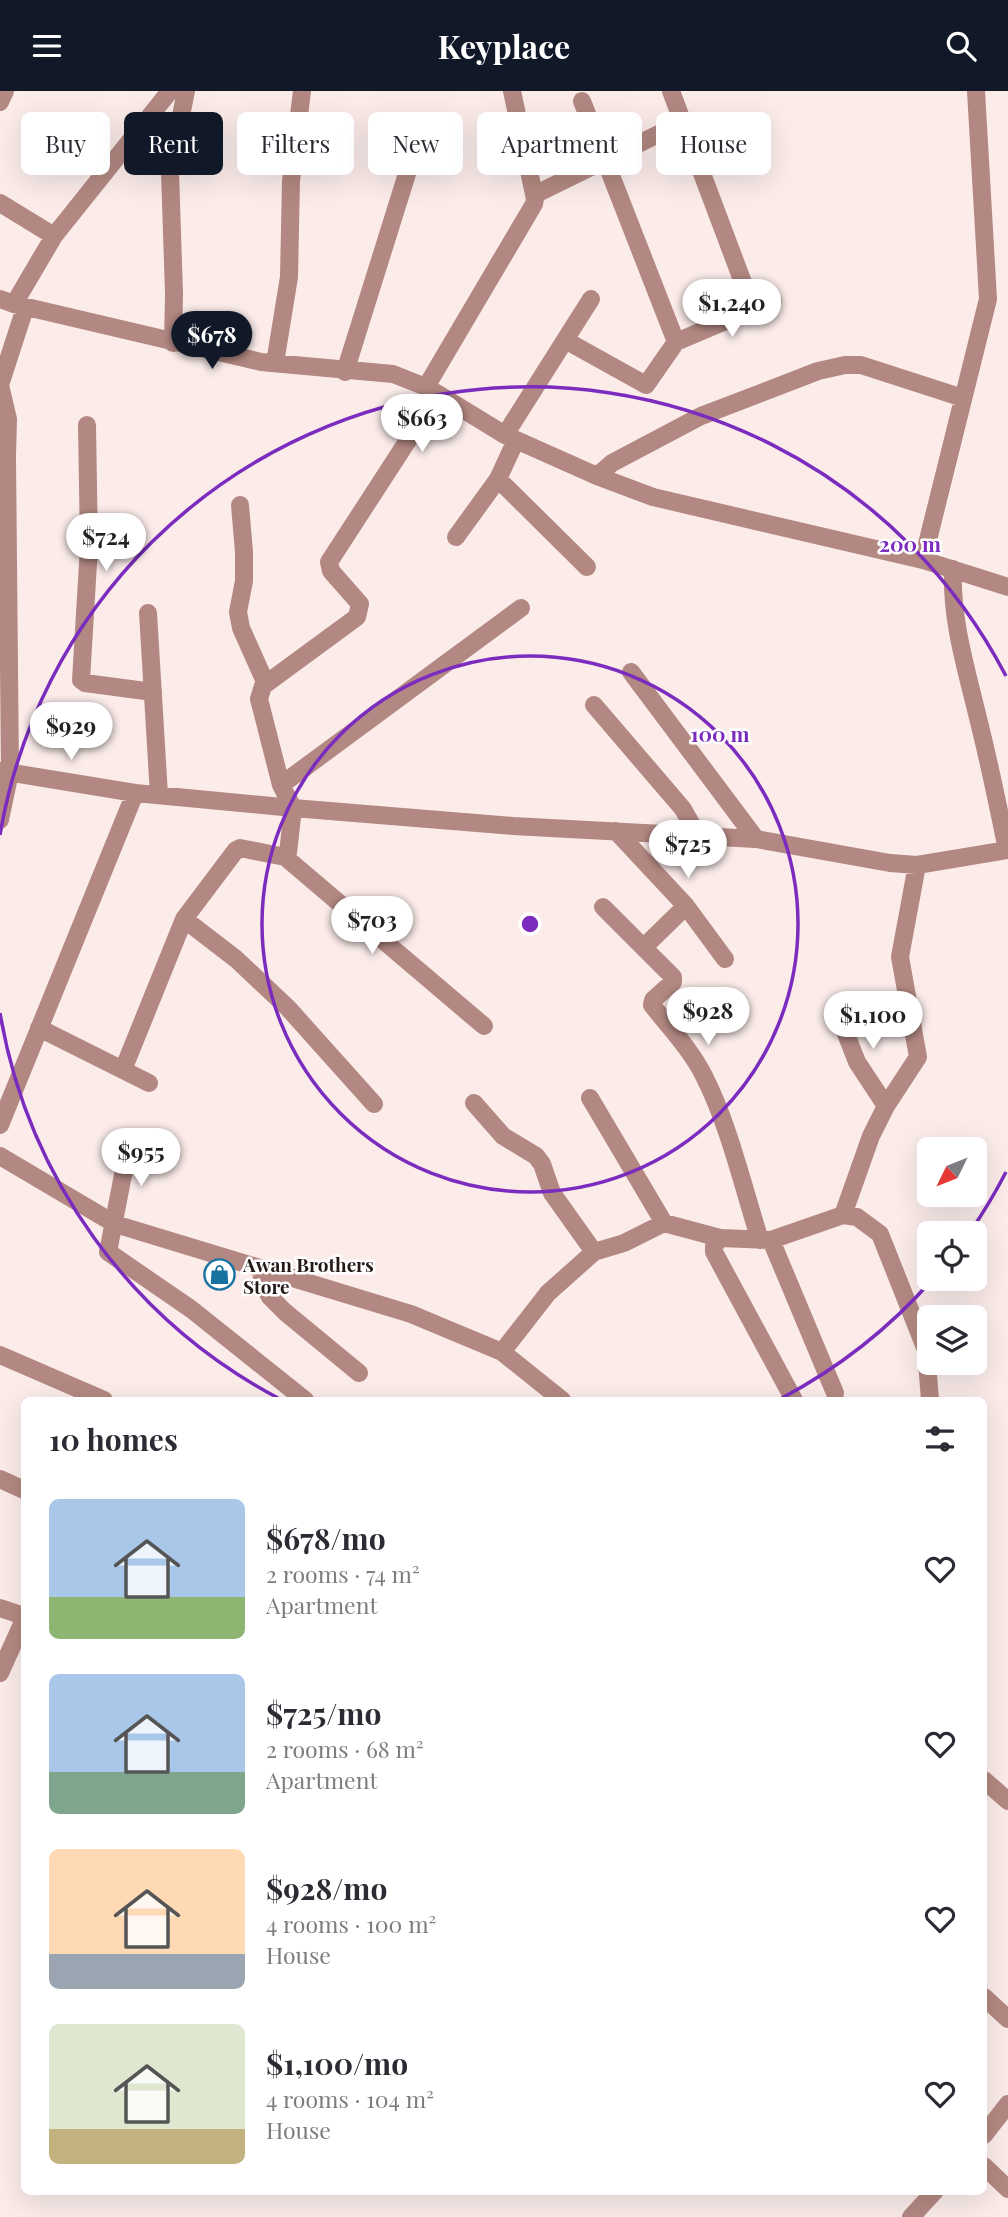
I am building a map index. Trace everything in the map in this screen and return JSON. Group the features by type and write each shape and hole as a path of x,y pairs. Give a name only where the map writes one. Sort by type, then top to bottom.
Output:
{"street":[{"path":"0,102 5,91"},
{"path":"0,820 5,771 8,419 0,385 13,303 54,236 170,91"},
{"path":"173,343 170,171 186,91"},
{"path":"275,363 289,277 291,181 302,91"},
{"path":"285,857 288,853 293,808 281,785 258,699 266,684 357,617 360,604 331,571 329,562 432,390 534,204 512,91"},
{"path":"671,91 678,112"},
{"path":"923,560 988,299 976,91"},
{"path":"582,101 586,112"},
{"path":"345,372 407,175"},
{"path":"534,195 575,175"},
{"path":"611,175 676,342"},
{"path":"701,175 753,309"},
{"path":"0,203 54,236"},
{"path":"456,537 498,479 511,437 591,299"},
{"path":"565,340 646,385 676,342 773,301"},
{"path":"13,303 173,343 275,363 393,375 432,390 511,437 597,476 653,497 923,560 1008,587"},
{"path":"597,476 612,463 701,416 818,371 845,365 861,365 963,398"},
{"path":"87,425 89,547 81,680 85,683 153,692"},
{"path":"498,479 587,567"},
{"path":"240,505 244,582 238,612 241,628 266,684"},
{"path":"5,771 135,793 293,808 513,826 756,839 890,863 917,865 1007,850 994,782 957,633 952,595 953,569"},
{"path":"281,785 521,608"},
{"path":"148,613 159,795"},
{"path":"631,672 756,839"},
{"path":"594,705 683,809 698,836"},
{"path":"0,1125 135,793"},
{"path":"616,831 686,906 724,959"},
{"path":"123,1070 184,919 240,848 285,857 484,1025"},
{"path":"843,1215 871,1136 886,1106 918,1057 900,957 917,865"},
{"path":"644,947 686,906"},
{"path":"603,907 673,977 673,982 653,1000 653,1005 703,1073 766,1240 835,1393"},
{"path":"184,919 236,959 288,1008 374,1104"},
{"path":"836,1009 857,1062 886,1106"},
{"path":"39,1028 149,1083"},
{"path":"590,1098 664,1223"},
{"path":"474,1103 503,1136 536,1156 542,1164 552,1193 594,1252"},
{"path":"129,1145 108,1248 111,1256 191,1309 301,1397"},
{"path":"0,1156 115,1224 411,1314 502,1352 558,1397"},
{"path":"502,1352 548,1293 594,1252 624,1243 664,1223 720,1238 766,1240 843,1215 857,1217 880,1234 926,1350 930,1397"},
{"path":"720,1238 714,1246 714,1252 792,1397"},
{"path":"260,1268 270,1297 359,1373"},
{"path":"0,1355 97,1397"},
{"path":"0,1479 21,1489"},
{"path":"0,1608 18,1614 21,1619"},
{"path":"0,1673 21,1626"},
{"path":"987,1783 1008,1801"},
{"path":"987,2000 1008,2019"},
{"path":"987,2131 1008,2104"},
{"path":"987,2169 1008,2189"},
{"path":"911,2217 931,2195"}],"place":[{"name":"Awan Brothers Store","path":"220,1275"}]}
